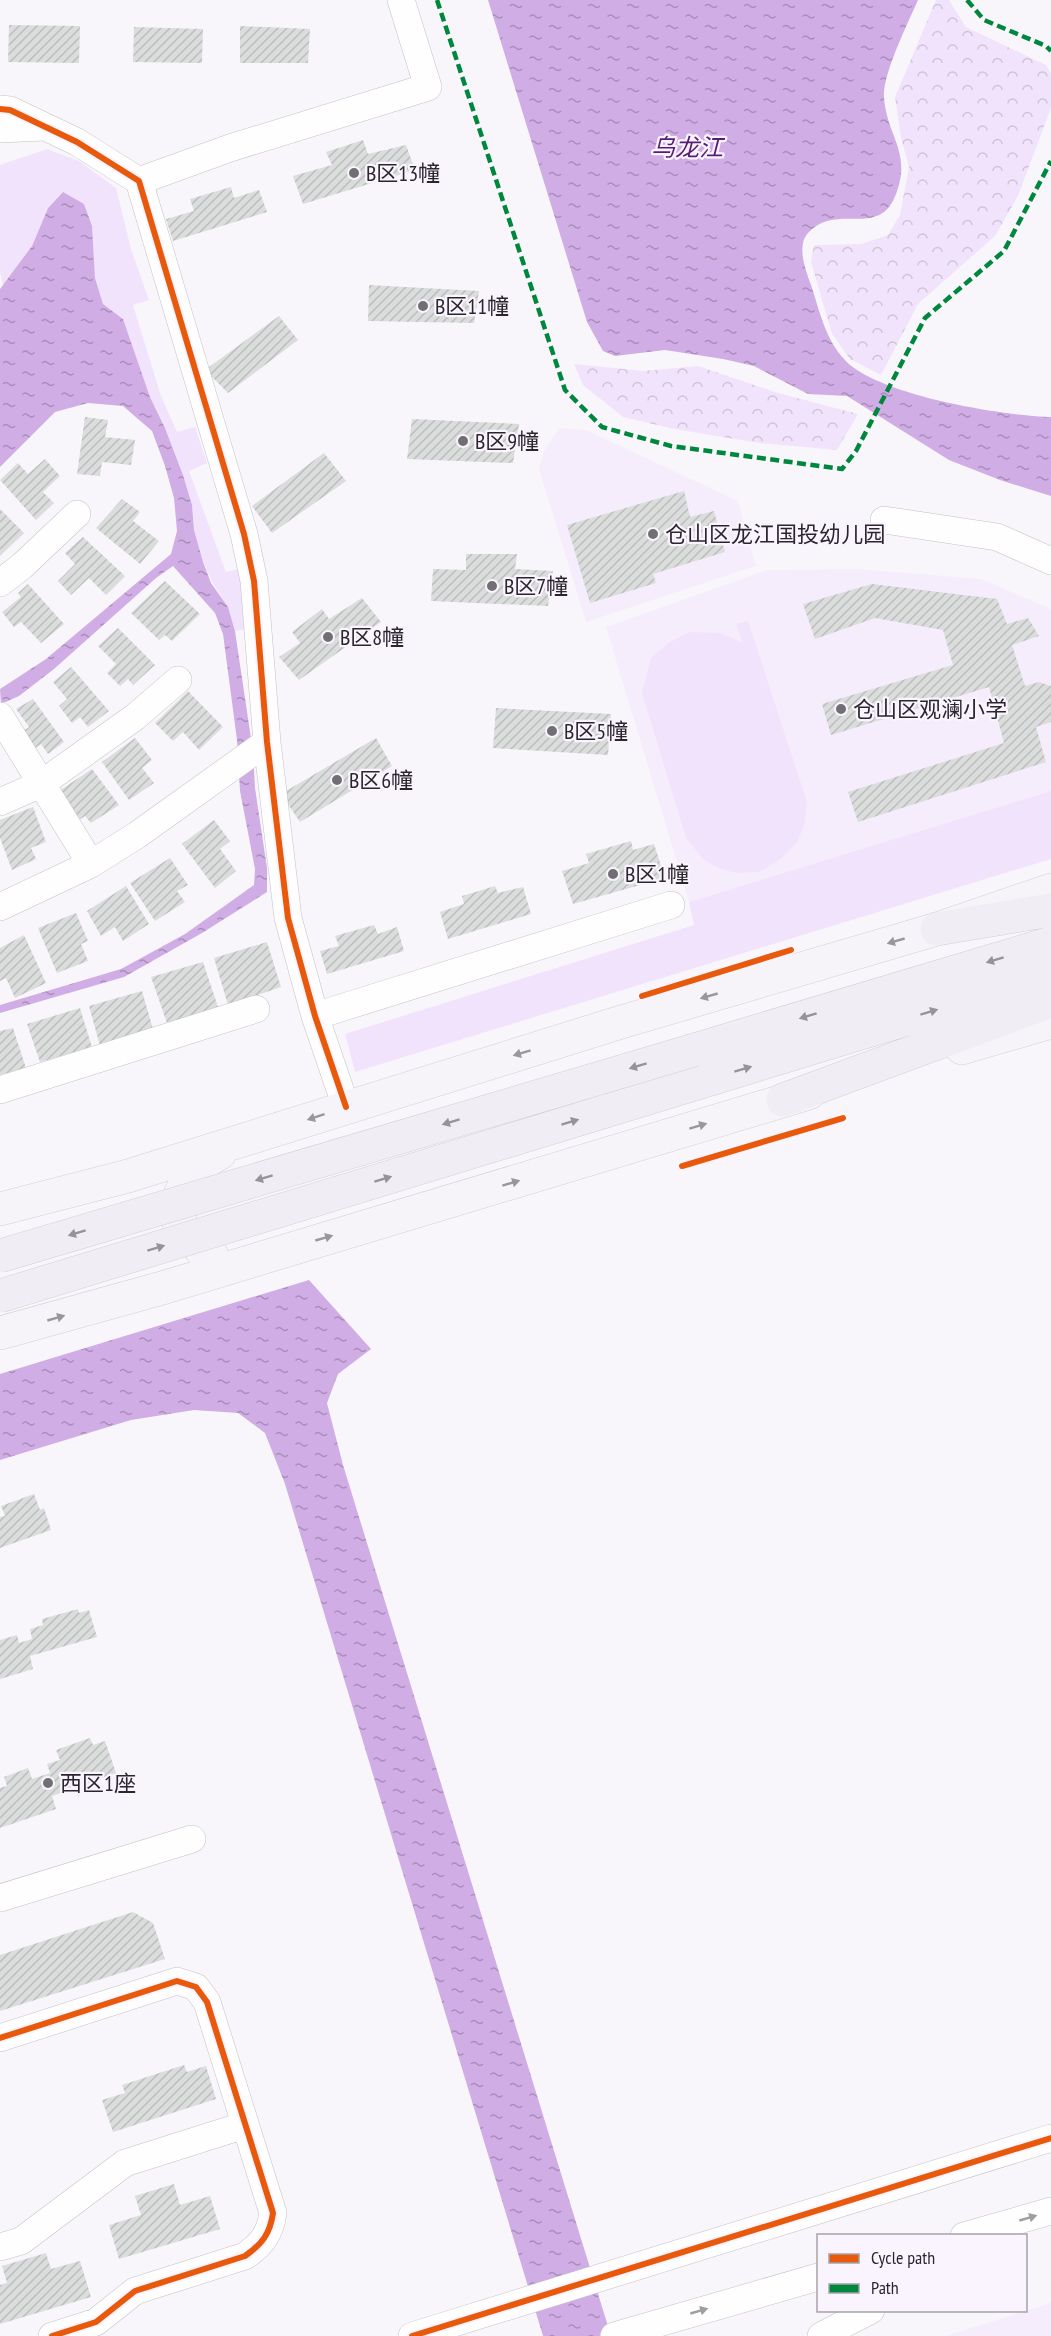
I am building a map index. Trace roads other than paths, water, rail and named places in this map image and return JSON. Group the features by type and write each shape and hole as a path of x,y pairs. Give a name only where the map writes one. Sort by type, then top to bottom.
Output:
{"highway":[{"path":"937,929 1051,910"},
{"path":"0,1256 1051,943"},
{"path":"0,1296 1051,975"},
{"path":"783,1100 1051,1001"}],"main road":[{"path":"0,1209 128,1176 618,1023 937,929 1051,890"},
{"path":"0,1333 151,1291 783,1100 1051,1022"},
{"path":"243,1140 196,1167 181,1192 179,1225 203,1252 232,1257 278,1252"},
{"path":"0,1278 3,1283 0,1319"}],"street":[{"path":"139,181 230,148 428,87 401,0"},
{"path":"0,109 10,110 77,142 139,181 244,534 254,581 253,752 288,918 315,1016 346,1107"},
{"path":"0,129 47,127"},
{"path":"0,583 22,566 77,514"},
{"path":"884,520 997,537 1051,561"},
{"path":"0,802 41,784 135,717 178,681"},
{"path":"0,716 91,864"},
{"path":"0,907 91,864 137,835 253,752"},
{"path":"315,1016 671,905"},
{"path":"0,1090 256,1009"},
{"path":"0,1898 192,1839"},
{"path":"0,2038 177,1981 196,1987 207,2002 273,2213 271,2230 260,2246 245,2256 135,2291 96,2322 52,2336"},
{"path":"0,2247 21,2241 124,2163 245,2125"},
{"path":"412,2336 1051,2138"},
{"path":"970,2234 994,2230 1051,2211"},
{"path":"614,2336 642,2326 817,2278"},
{"path":"821,2336 867,2312"}],"water":[{"name":"乌龙江","path":"488,0 918,0 896,49 884,88 886,111 900,156 900,180 896,194 889,208 879,215 868,218 832,220 819,224 804,238 802,251 805,266 832,342 844,359 860,372 911,393 942,401 1003,413 1051,417 1051,496 1000,480 949,460 847,396 808,394 754,366 723,359 665,350 615,356 603,351 587,322"},
{"path":"63,192 84,204 92,226 95,278 103,304 123,319 150,397 183,475 192,505 194,530 203,562 211,583 228,607 235,631 253,752 255,788 267,868 267,892 202,933 124,977 0,1013 0,1005 121,969 185,934 254,885 255,869 240,791 237,740 223,634 215,613 173,566 156,578 54,669 19,696 1,704 0,689 46,659 171,554 177,531 174,498 152,431 123,406 88,403 55,412 0,467 0,289 32,246 48,208"},
{"path":"309,1280 371,1349 338,1374 327,1403 343,1465 611,2336 543,2336 285,1484 265,1433 238,1413 194,1410 131,1420 0,1460 0,1374"}],"place":[{"name":"B区13幢","path":"354,173"},
{"name":"B区11幢","path":"423,306"},
{"name":"B区9幢","path":"463,441"},
{"name":"仓山区龙江国投幼儿园","path":"653,534"},
{"name":"B区7幢","path":"492,586"},
{"name":"B区8幢","path":"328,637"},
{"name":"仓山区观澜小学","path":"841,709"},
{"name":"B区5幢","path":"552,731"},
{"name":"B区6幢","path":"337,780"},
{"name":"B区1幢","path":"613,874"},
{"name":"西区1座","path":"48,1783"}]}
